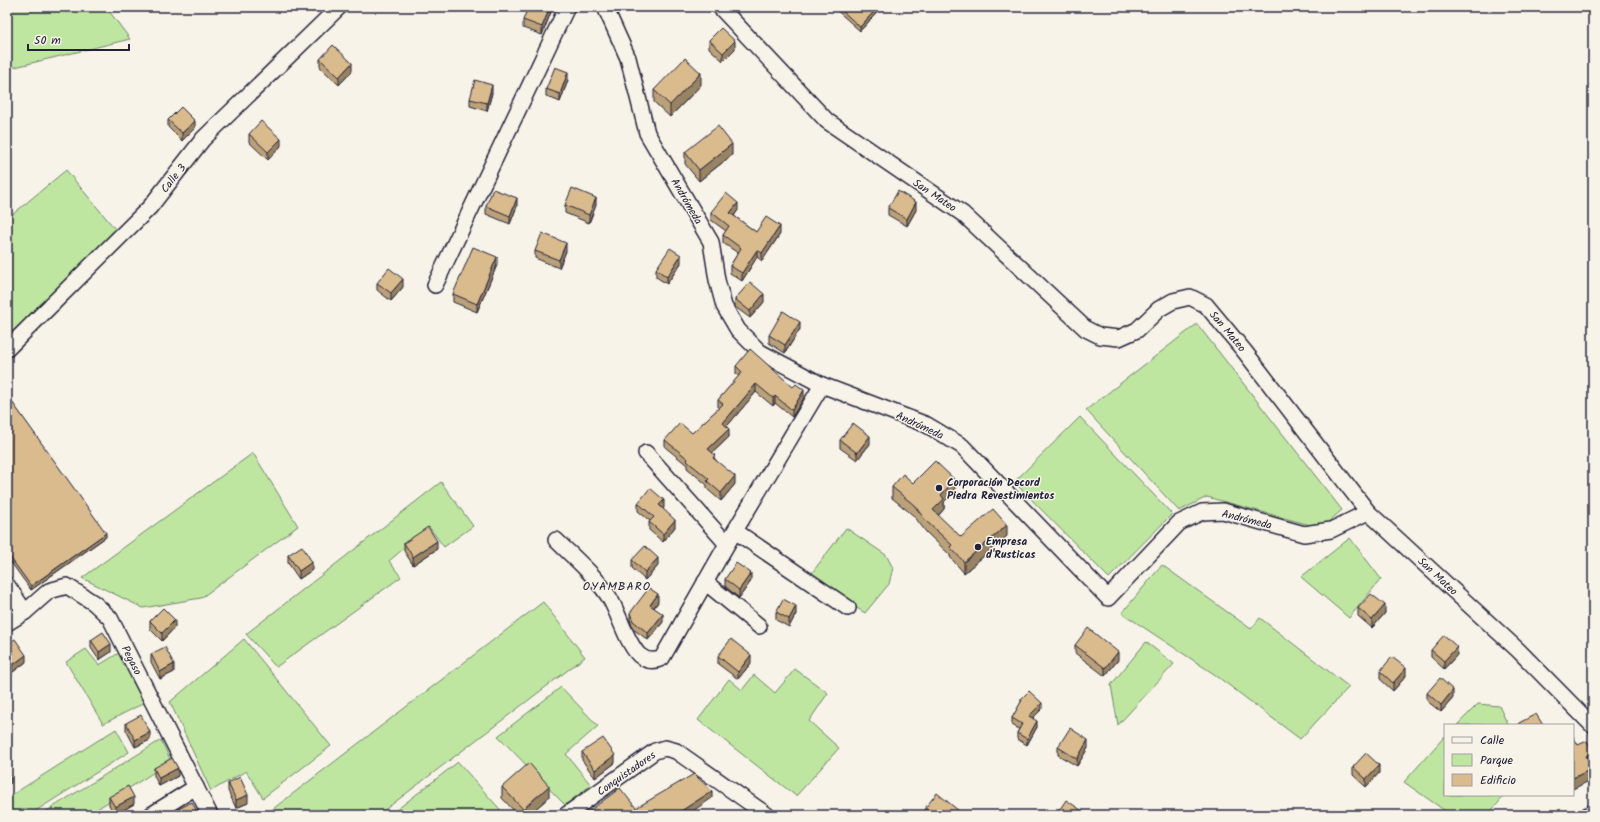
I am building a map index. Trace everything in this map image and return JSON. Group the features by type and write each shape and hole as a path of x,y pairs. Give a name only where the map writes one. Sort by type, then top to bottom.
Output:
{"street":[{"name":"Calle 3","path":"7,349 150,207 203,139 339,7"},
{"path":"435,285 567,7"},
{"name":"Andrómeda","path":"605,7 628,58 647,133 711,242 717,280 728,312 738,330 760,352 822,385 927,425 962,446 1108,598 1180,523 1202,512 1223,511 1304,534 1332,530 1368,512"},
{"name":"San Mateo","path":"720,7 827,121 963,214 1086,329 1100,336 1119,338 1136,330 1159,309 1173,301 1190,297 1206,305 1245,352 1368,512 1518,650 1593,726"},
{"path":"556,540 589,573 609,597 639,655 648,660 656,661 662,658 726,544 822,385"},
{"path":"646,453 726,544"},
{"path":"735,531 848,608"},
{"path":"705,582 759,626"},
{"path":"7,585 25,612"},
{"name":"Pegaso","path":"7,624 25,612 49,591 67,586 94,603 110,618 210,815"},
{"name":"Conquistadores","path":"566,815 655,751 666,748 676,751 767,815"},
{"path":"151,815 196,788"},
{"path":"1588,815 1593,812"}],"green space":[{"path":"7,7 106,7 130,39 7,69"},
{"path":"66,170 116,230 7,338 7,219"},
{"path":"1197,324 1342,510 1321,528 1207,497 1179,511 1086,410"},
{"path":"1080,417 1172,514 1109,578 1014,482"},
{"path":"253,453 298,526 201,598 143,608 82,578"},
{"path":"441,482 473,526 444,547 429,527 389,561 401,577 276,667 246,634"},
{"path":"846,528 886,555 893,568 889,584 865,613 808,578"},
{"path":"1350,538 1381,579 1349,618 1301,577"},
{"path":"1162,565 1251,629 1260,618 1349,687 1300,739 1214,674 1122,613"},
{"path":"543,602 585,657 378,815 265,815"},
{"path":"244,639 331,746 263,798 246,771 211,791 170,702"},
{"path":"1146,642 1174,664 1118,725 1111,685"},
{"path":"86,649 99,665 119,653 144,703 103,724 66,662"},
{"path":"795,669 828,693 809,721 839,748 796,796 698,720 729,679 742,690 754,675 775,693"},
{"path":"561,687 598,726 566,754 591,785 565,805 498,736"},
{"path":"1478,704 1499,706 1508,724 1458,724"},
{"path":"116,729 129,752 29,815 7,815 7,798"},
{"path":"1444,737 1444,796 1504,796 1488,815 1451,815 1404,782"},
{"path":"161,740 171,761 88,815 40,815"},
{"path":"458,762 505,815 390,815"}],"building":[{"path":"528,7 550,7 542,27 523,20"},
{"path":"838,7 878,7 860,27"},
{"path":"721,28 735,41 723,53 709,40"},
{"path":"333,45 352,63 339,77 320,59"},
{"path":"685,58 701,73 670,105 654,90"},
{"path":"555,67 568,72 560,94 546,89"},
{"path":"475,80 492,85 487,103 470,99"},
{"path":"181,107 195,121 182,133 168,120"},
{"path":"261,121 281,139 268,152 249,134"},
{"path":"718,126 732,144 699,170 685,152"},
{"path":"572,188 596,198 589,215 565,205"},
{"path":"493,189 517,198 510,216 486,206"},
{"path":"898,191 916,202 907,219 888,208"},
{"path":"726,193 738,203 730,213 756,232 766,217 780,226 762,253 757,250 742,273 730,266 741,248 723,235 729,226 711,212"},
{"path":"542,233 566,243 559,260 535,251"},
{"path":"473,247 497,257 477,304 453,294"},
{"path":"670,248 681,255 667,277 656,269"},
{"path":"389,268 403,279 391,293 377,283"},
{"path":"750,282 764,294 750,311 735,299"},
{"path":"783,311 800,322 785,345 769,335"},
{"path":"750,349 793,387 796,384 804,390 792,410 775,396 773,398 756,384 723,423 729,429 708,449 715,455 713,458 735,476 721,493 707,481 709,479 687,461 688,459 665,440 680,423 692,433 723,404 718,400 742,372 736,366"},
{"path":"7,395 106,533 31,586 7,553"},
{"path":"853,423 870,436 857,453 840,440"},
{"path":"935,461 955,480 941,495 944,499 933,510 961,537 993,509 1007,525 964,562 950,547 952,545 926,521 914,505 892,487 903,474 913,483"},
{"path":"650,488 664,500 659,505 675,520 663,534 649,522 654,517 638,503"},
{"path":"428,527 437,541 413,557 404,543"},
{"path":"302,546 312,562 299,571 288,555"},
{"path":"645,546 658,558 645,572 632,560"},
{"path":"736,563 751,573 739,590 725,579"},
{"path":"649,588 658,594 650,605 663,614 648,633 633,621 630,613"},
{"path":"1371,594 1385,605 1372,620 1358,608"},
{"path":"783,599 796,606 789,619 776,612"},
{"path":"163,608 175,620 162,633 150,621"},
{"path":"1088,628 1118,652 1105,668 1075,645"},
{"path":"103,632 111,644 99,652 91,640"},
{"path":"1444,635 1457,647 1444,661 1431,650"},
{"path":"15,639 26,655 9,668 7,665 7,645"},
{"path":"731,639 751,655 738,672 718,656"},
{"path":"165,647 174,664 160,672 151,654"},
{"path":"1392,657 1406,668 1393,683 1380,671"},
{"path":"1440,678 1453,690 1441,705 1427,693"},
{"path":"1029,691 1042,703 1029,716 1037,721 1027,739 1017,733 1022,724 1012,718 1022,700 1021,699"},
{"path":"1536,714 1542,724 1520,724"},
{"path":"141,715 150,732 135,740 126,723"},
{"path":"1070,728 1088,740 1077,759 1058,747"},
{"path":"603,738 615,755 595,770 582,752"},
{"path":"1574,738 1578,745 1587,741 1593,752 1586,756 1593,768 1574,778"},
{"path":"1366,753 1379,765 1366,779 1353,767"},
{"path":"172,758 178,768 159,778 154,768"},
{"path":"529,763 549,786 523,809 502,787"},
{"path":"7,772 11,778 7,780"},
{"path":"694,774 712,791 675,815 584,815 620,788 636,808"},
{"path":"240,777 248,795 236,800 228,783"},
{"path":"128,786 134,797 115,807 109,797"},
{"path":"937,793 964,815 933,815 925,808"},
{"path":"1066,800 1084,812 1082,815 1056,815"},
{"path":"192,802 199,815 180,815 177,810"}],"place":[{"name":"Corporación Decord Piedra Revestimientos","path":"939,488"},
{"name":"Empresa d'Rusticas","path":"978,547"}],"district":[{"name":"OYAMBARO","path":"617,586"}]}
